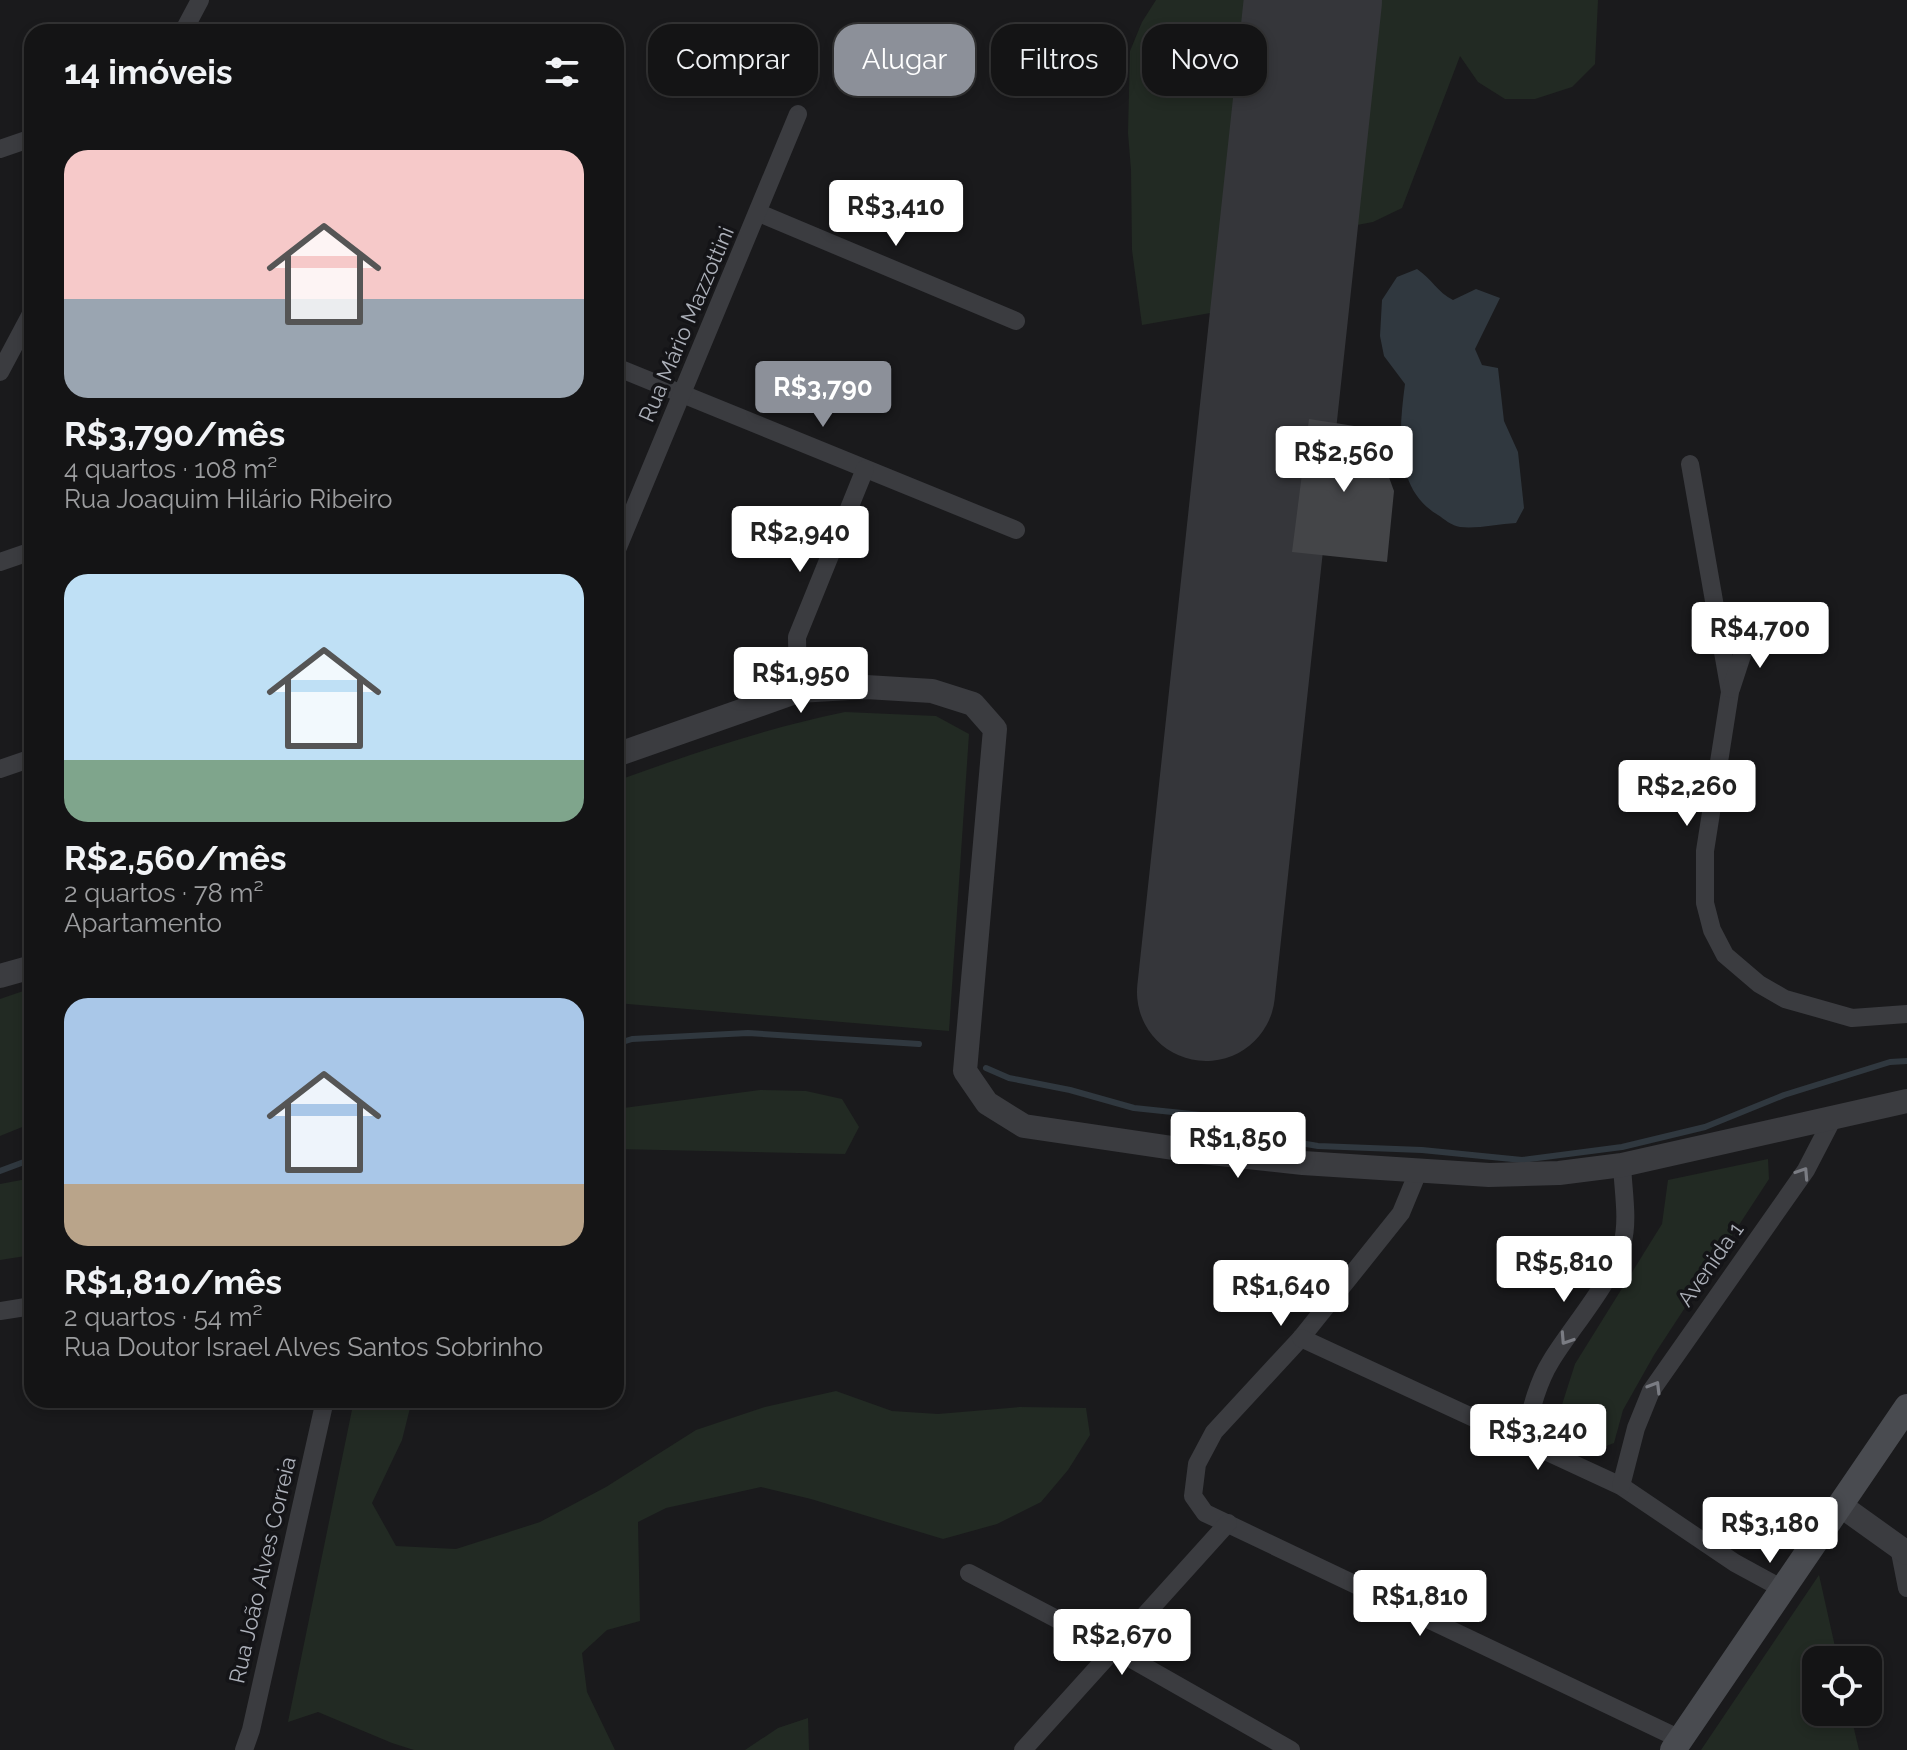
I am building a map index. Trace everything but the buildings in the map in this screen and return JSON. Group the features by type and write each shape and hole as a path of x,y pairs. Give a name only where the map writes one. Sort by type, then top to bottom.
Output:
{"main road":[{"path":"1677,1745 1907,1407"}],"street":[{"path":"190,24 200,0"},
{"name":"Rua Mário Mazzottini","path":"624,533 798,114"},
{"path":"0,149 24,141"},
{"path":"759,213 1016,321"},
{"path":"0,372 5,354 24,324"},
{"path":"624,370 1016,530"},
{"path":"1690,464 1730,692"},
{"path":"798,691 797,637 865,469"},
{"path":"0,562 24,554"},
{"path":"1749,634 1730,692 1705,851 1705,903 1712,930 1725,955 1759,984 1785,999 1852,1018 1907,1014"},
{"path":"624,752 798,691 866,687 932,691 973,704 995,729 965,1071 987,1103 1024,1126 1193,1151 1418,1172 1559,1173 1622,1165 1907,1101"},
{"path":"0,769 24,761"},
{"path":"0,976 24,969"},
{"name":"Avenida 1","path":"1621,1486 1636,1428 1651,1391 1806,1170 1832,1120"},
{"path":"1523,1443 1549,1364 1608,1275 1622,1244 1622,1165"},
{"path":"1418,1172 1401,1213 1301,1338 1214,1432 1197,1464 1193,1496 1205,1513 1677,1745"},
{"path":"0,1311 24,1307"},
{"path":"1301,1338 1621,1486 1735,1563 1783,1589"},
{"name":"Rua João Alves Correia","path":"244,1750 323,1408"},
{"path":"1840,1505 1903,1550 1907,1588"},
{"path":"1023,1750 1228,1523"},
{"path":"969,1573 1112,1648 1291,1750"}],"shaded area":[{"path":"1156,0 1306,0 1290,177 1284,209 1247,301 1216,312 1142,325 1132,250 1128,133 1130,51 1142,22"},
{"path":"1366,0 1598,0 1595,64 1572,87 1535,99 1505,99 1478,82 1460,56 1402,208 1373,222 1341,228 1335,196 1338,166 1346,99 1362,34"},
{"path":"1417,269 1453,300 1476,289 1500,298 1475,349 1482,365 1498,368 1504,421 1518,452 1524,508 1516,523 1473,527 1454,525 1423,503 1406,474 1401,438 1405,384 1384,356 1380,336 1382,300 1397,277"},
{"path":"845,712 936,716 969,734 949,1031 624,1004 624,778 729,742"},
{"path":"24,991 24,1126 0,1136 0,999"},
{"path":"760,1090 806,1091 842,1099 859,1127 845,1154 624,1149 624,1108"},
{"path":"1768,1159 1769,1179 1654,1355 1623,1410 1614,1443 1601,1448 1565,1433 1559,1414 1575,1364 1662,1224 1668,1180"},
{"path":"24,1180 24,1256 0,1260 0,1184"},
{"path":"836,1391 892,1411 938,1414 1020,1407 1086,1408 1090,1435 1068,1470 1041,1502 997,1524 943,1539 761,1487 666,1508 638,1522 640,1621 607,1630 582,1653 587,1692 615,1750 414,1750 318,1712 288,1722 352,1408 410,1408 402,1440 372,1503 396,1546 456,1549 540,1522 606,1487 696,1430 765,1407"},
{"path":"1819,1575 1835,1646 1802,1646 1802,1726 1853,1726 1859,1750 1701,1750"},
{"path":"808,1718 809,1750 745,1750 778,1728"}],"waterway":[{"path":"624,1042 748,1033 919,1044"},
{"path":"986,1068 1009,1078 1070,1090 1134,1108 1201,1115 1241,1133 1318,1146 1422,1150 1522,1160 1622,1147 1705,1127 1784,1095 1890,1062 1907,1061"},
{"path":"0,1171 24,1162"}],"runway":[{"path":"1206,992 1313,0"}]}
